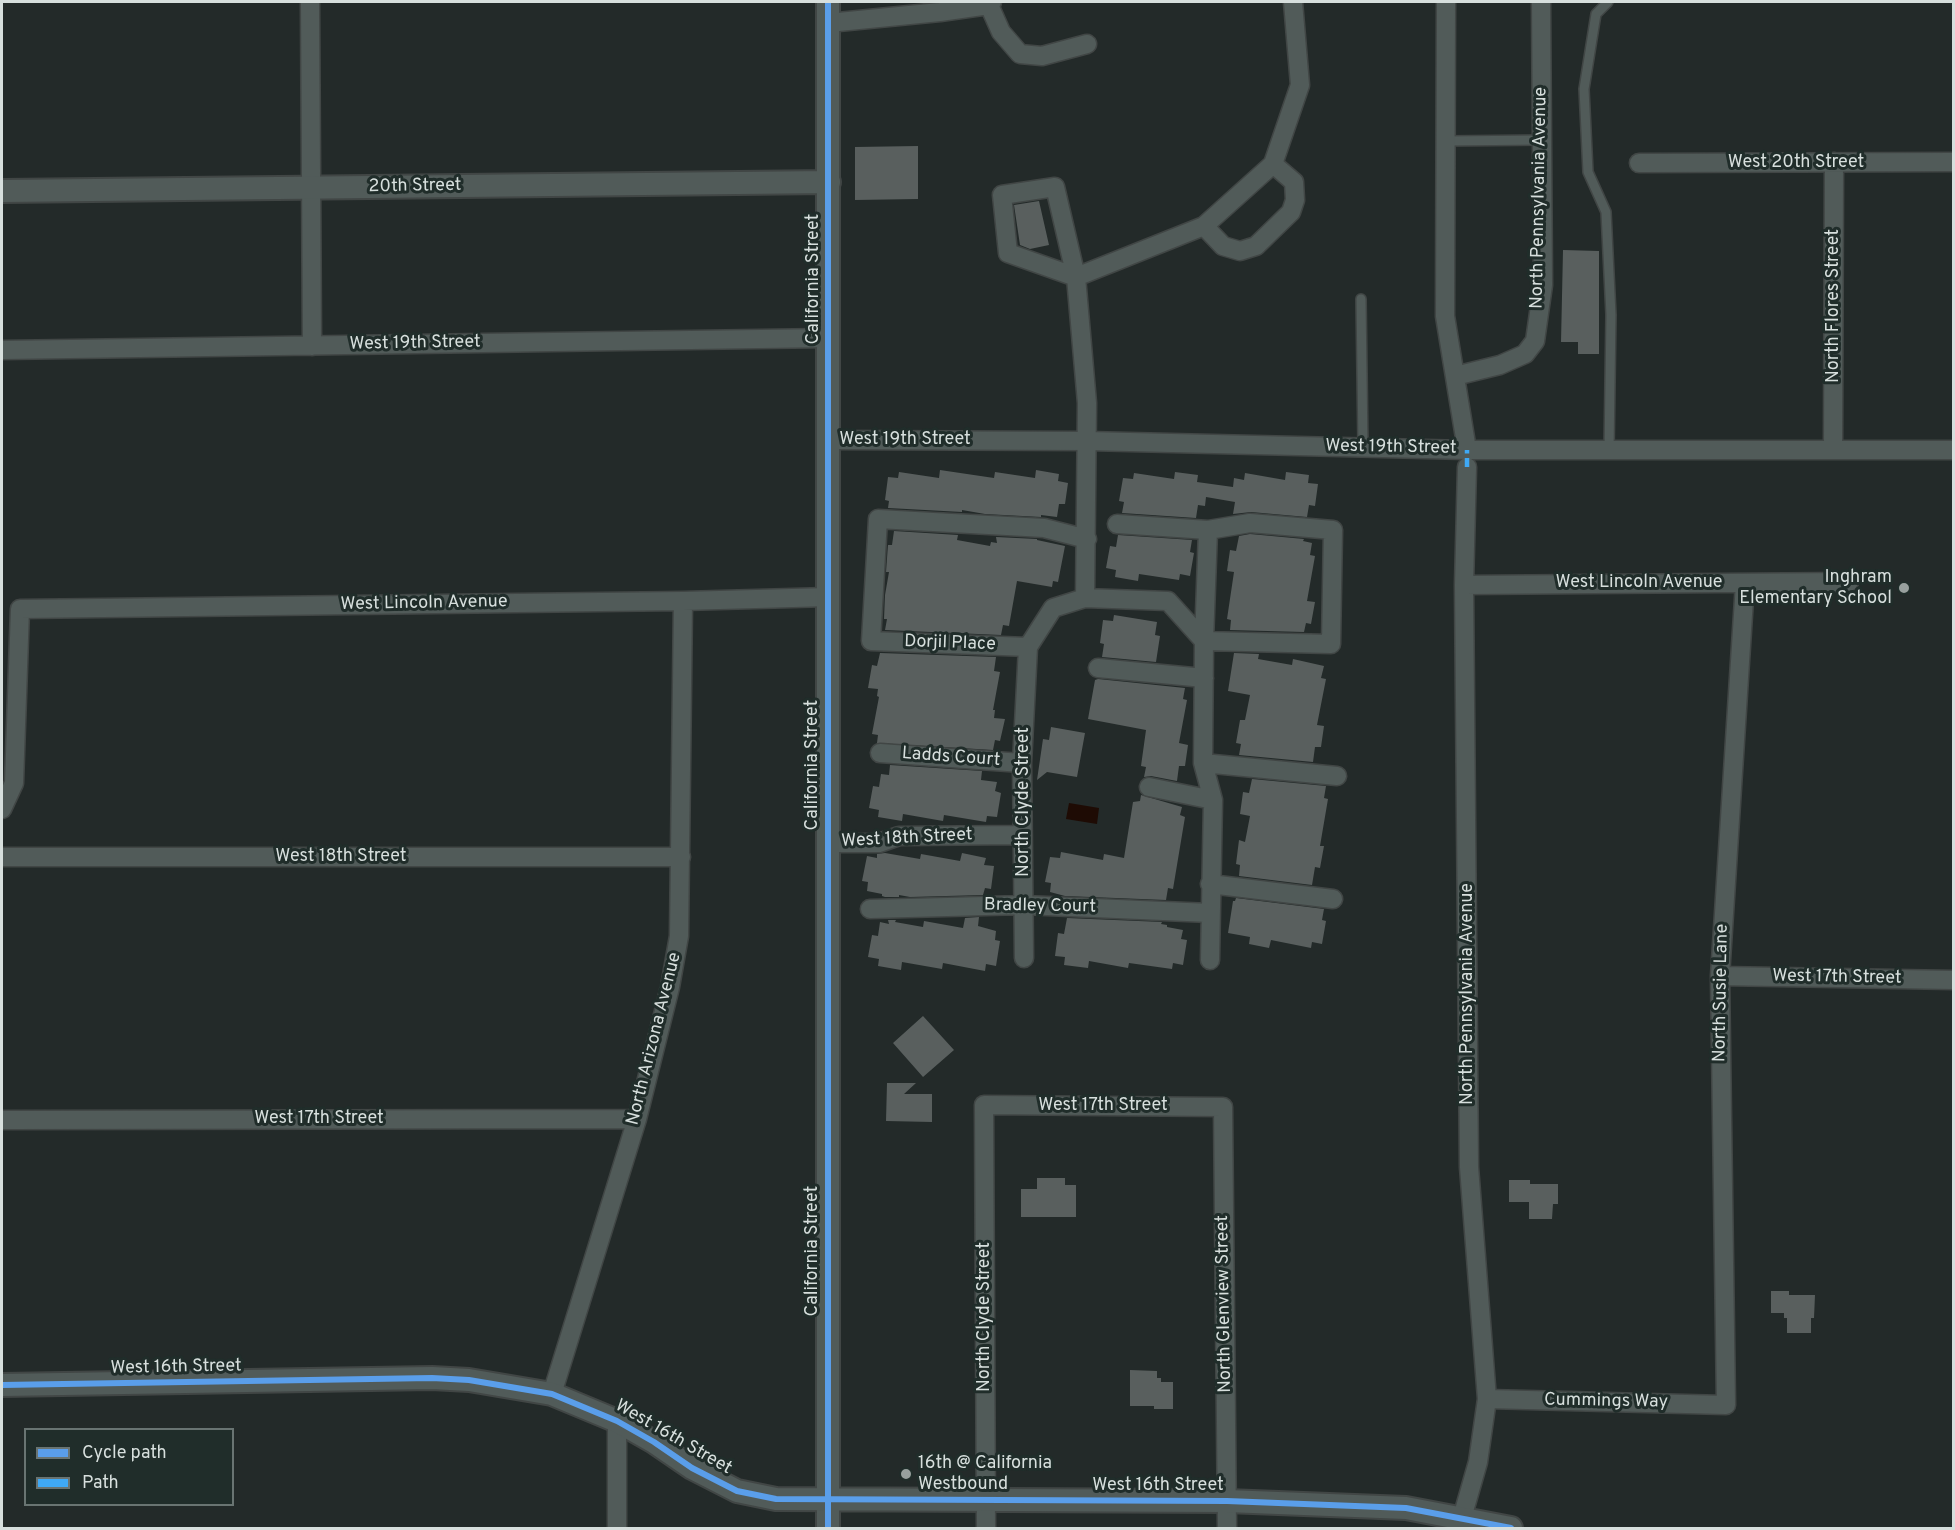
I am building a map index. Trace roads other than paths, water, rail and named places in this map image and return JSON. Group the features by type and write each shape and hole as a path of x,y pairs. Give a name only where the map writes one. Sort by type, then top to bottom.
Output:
{"street":[{"path":"310,2 312,346"},
{"path":"1085,598 1087,403 1076,277 1055,187 1002,195 1008,253 1076,277 1203,226 1273,165 1300,84 1293,2"},
{"name":"North Pennsylvania Avenue","path":"1446,2 1445,316 1467,458 1464,585 1469,1167 1487,1399 1478,1462 1462,1518"},
{"name":"North Pennsylvania Avenue","path":"1455,376 1509,362 1525,354 1535,341 1543,285 1542,2"},
{"path":"828,12 940,12 991,3 1001,32 1020,54 1042,56 1087,44"},
{"name":"California Street","path":"828,12 828,1528"},
{"name":"North Flores Street","path":"1833,449 1834,162"},
{"name":"West 20th Street","path":"1639,163 1953,162"},
{"path":"1203,226 1223,246 1240,251 1256,246 1291,212 1295,200 1294,182 1273,165"},
{"name":"20th Street","path":"2,191 829,182"},
{"name":"West 19th Street","path":"2,350 828,338"},
{"name":"West 19th Street","path":"828,440 1087,441 1363,448 1467,458 1609,450 1953,450"},
{"name":"Dorjil Place","path":"1028,646 871,641 878,519 1044,528 1087,539"},
{"path":"1028,646 1053,608 1085,598 1168,601 1204,641 1331,645 1333,530 1250,523 1208,530 1117,524"},
{"path":"1208,530 1203,763 1213,800 1209,960"},
{"name":"West Lincoln Avenue","path":"1464,585 1850,582"},
{"name":"North Susie Lane","path":"1726,1405 1720,976 1745,583"},
{"name":"West Lincoln Avenue","path":"2,809 14,783 20,609 683,601 829,597"},
{"name":"North Arizona Avenue","path":"552,1394 637,1119 672,977 679,936 683,601"},
{"name":"North Clyde Street","path":"1024,958 1022,763 1028,646"},
{"path":"1098,668 1204,678"},
{"name":"Ladds Court","path":"880,753 1022,763"},
{"path":"1203,763 1337,776"},
{"path":"1149,787 1213,800"},
{"name":"West 18th Street","path":"828,843 879,843 899,836 1022,835"},
{"name":"West 18th Street","path":"2,857 681,857"},
{"path":"1210,884 1333,899"},
{"name":"Bradley Court","path":"870,909 1024,905 1209,913"},
{"name":"West 17th Street","path":"1720,976 1953,980"},
{"name":"West 17th Street","path":"984,1106 1223,1107"},
{"name":"North Clyde Street","path":"984,1106 986,1528"},
{"name":"North Glenview Street","path":"1223,1107 1227,1528"},
{"name":"West 17th Street","path":"2,1120 637,1119"},
{"name":"West 16th Street","path":"2,1385 432,1378 469,1380 552,1394 617,1421 654,1442 692,1468 737,1491 776,1499 1227,1501 1406,1508 1511,1528"},
{"name":"Cummings Way","path":"1487,1399 1726,1405"},
{"path":"617,1421 617,1528"}],"lane":[{"path":"1608,2 1596,14 1584,88 1588,172 1606,212 1611,315 1609,450"},
{"path":"1446,141 1542,140"},
{"path":"1361,299 1363,448"}],"place":[{"name":"Inghram Elementary School","path":"1904,588"},
{"name":"16th @ California Westbound","path":"906,1474"}]}
